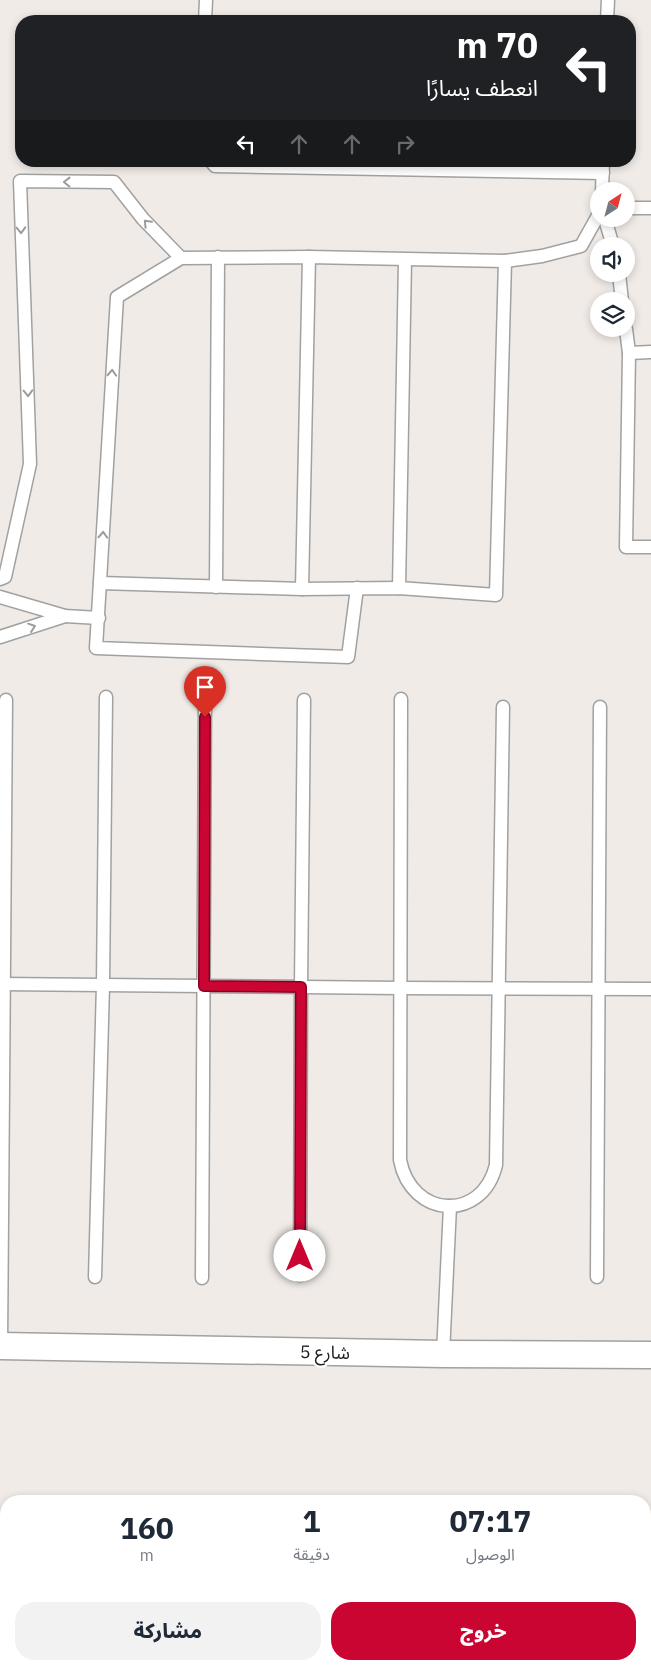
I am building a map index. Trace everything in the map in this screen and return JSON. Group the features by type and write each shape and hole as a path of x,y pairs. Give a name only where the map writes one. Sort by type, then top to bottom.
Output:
{"street":[{"name":"شارع 5","path":"0,1346 443,1354 651,1355"}],"lane":[{"path":"205,15 206,0"},
{"path":"607,15 608,0"},
{"path":"602,182 603,167"},
{"path":"0,579 5,577 30,464 20,182 114,182 142,219 181,258"},
{"path":"635,208 651,208"},
{"path":"357,588 348,657 96,648 117,297 181,258 308,257 506,262 542,256 581,246 591,228"},
{"path":"216,587 218,257"},
{"path":"302,590 308,257"},
{"path":"399,588 405,260"},
{"path":"100,584 302,590 399,588 496,595 506,262"},
{"path":"627,337 629,353 626,547 651,547"},
{"path":"629,353 651,352"},
{"path":"0,597 64,616 99,618"},
{"path":"0,637 64,616"},
{"path":"95,1277 103,985 106,697"},
{"path":"202,1278 205,698"},
{"path":"401,699 400,1160 403,1173 412,1189 426,1201 450,1206 471,1201 481,1194 488,1186 496,1166 503,707"},
{"path":"0,1346 6,700"},
{"path":"300,1275 304,700"},
{"path":"597,1277 600,707"},
{"path":"2,984 651,989"},
{"path":"443,1354 450,1206"}],"route":[{"path":"205,717 204,986 301,987 300,1256"}]}
